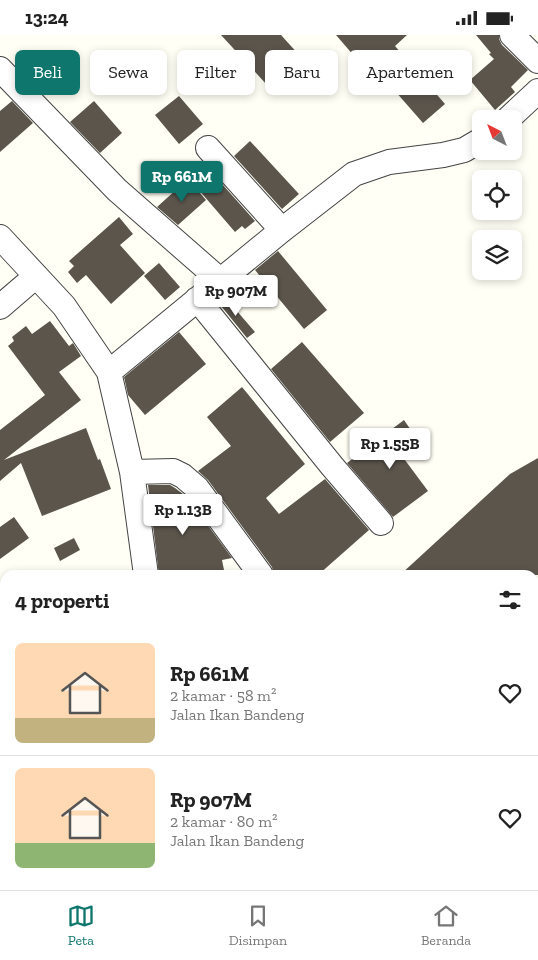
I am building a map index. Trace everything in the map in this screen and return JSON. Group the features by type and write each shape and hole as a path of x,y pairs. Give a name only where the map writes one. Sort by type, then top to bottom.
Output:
{"street":[{"path":"512,35 538,61"},
{"path":"0,69 116,190 221,281"},
{"path":"518,110 538,91"},
{"path":"109,372 282,230 354,174 389,162 443,155 464,150 472,145"},
{"path":"208,148 282,230"},
{"path":"0,237 64,306 109,372 132,471 145,570"},
{"path":"0,307 36,276"},
{"path":"198,299 380,523"},
{"path":"132,471 173,471 183,476 197,489 257,570"}],"building":[{"path":"221,35 281,35 295,50 265,50 265,83 255,72 255,50 235,50"},
{"path":"336,35 407,35 395,46 398,50 349,50"},
{"path":"476,35 499,35 502,45 528,70 511,87 515,92 495,110 472,82 472,78 494,59 489,54 491,53"},
{"path":"398,95 437,95 445,104 423,123"},
{"path":"179,96 203,124 179,144 155,115"},
{"path":"12,101 33,123 0,152 0,111"},
{"path":"94,101 122,133 100,153 70,122"},
{"path":"250,141 299,194 282,209 234,156"},
{"path":"214,175 255,221 245,229 242,226 235,232 198,189"},
{"path":"188,179 206,200 178,225 157,207"},
{"path":"119,217 133,234 120,245 145,273 111,304 86,275 77,283 68,272 74,266 69,261"},
{"path":"278,251 327,310 304,329 255,270"},
{"path":"159,263 180,287 165,300 144,276"},
{"path":"224,296 255,332 247,338 217,301"},
{"path":"50,321 69,346 73,343 81,356 59,372 81,400 4,460 86,428 111,489 42,516 21,463 0,481 0,430 45,395 8,346 14,341 12,337 26,326 32,334"},
{"path":"179,332 206,364 145,415 128,395 124,377"},
{"path":"302,342 364,413 330,442 271,369"},
{"path":"242,387 305,464 266,498 279,514 325,479 369,530 324,570 273,570 208,480 198,471 231,446 207,417"},
{"path":"404,420 417,439 399,452 428,491 393,517 347,463"},
{"path":"538,458 538,570 405,570 510,474"},
{"path":"148,485 170,485 187,497 232,558 222,560 224,570 158,570"},
{"path":"14,517 29,538 0,559 0,527"},
{"path":"74,538 80,550 60,561 54,548"}]}
